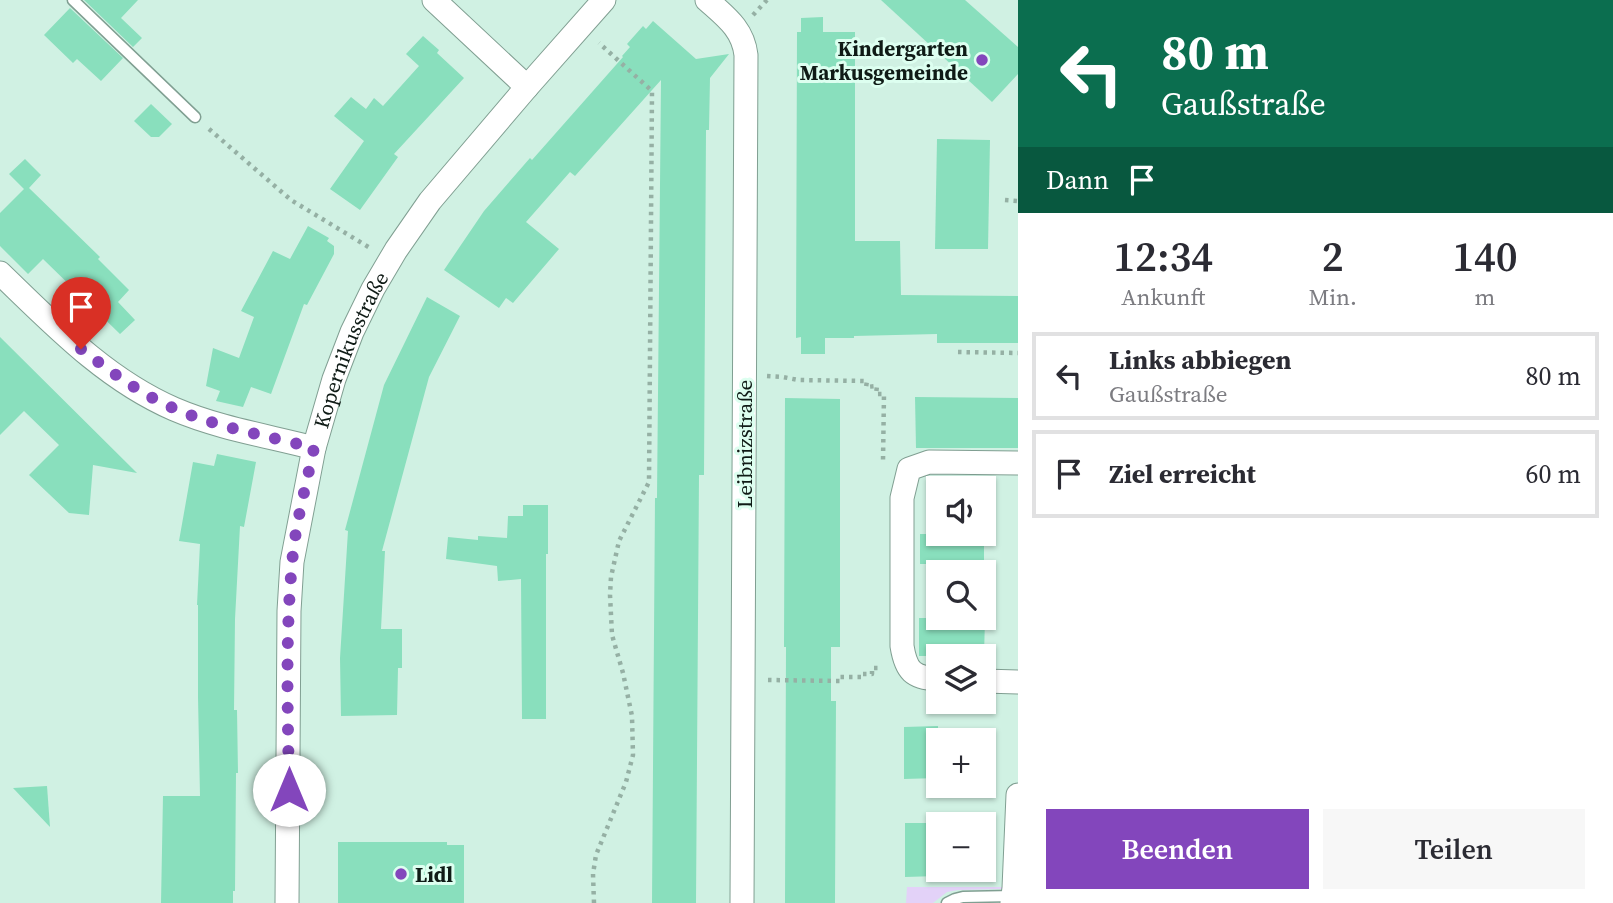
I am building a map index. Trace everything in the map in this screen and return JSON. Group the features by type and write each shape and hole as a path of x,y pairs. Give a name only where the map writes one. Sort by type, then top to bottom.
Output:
{"street":[{"path":"434,0 527,87"},
{"name":"Kopernikusstraße","path":"287,903 290,586 297,528 314,448 342,355 390,260 430,201 604,0"},
{"name":"Leibnizstraße","path":"707,0 739,31 745,47 742,903"},
{"path":"0,273 81,349 144,394 207,421 314,448"},
{"path":"926,678 910,671 904,660 902,646 902,498 909,469 929,462 1018,463"},
{"path":"996,681 1018,682"},
{"path":"1012,900 1018,795"}],"lane":[{"path":"73,0 195,117"},
{"path":"947,903 966,897 1012,900"}],"path":[{"path":"580,27 652,92 649,482 619,541 610,595 612,635 632,716 633,755 626,782 594,863 594,903"},
{"path":"195,117 291,200 390,260"},
{"path":"1005,200 1018,201"},
{"path":"958,352 1018,353"},
{"path":"744,376 867,381 866,387 877,386 876,394 884,394 884,461"},
{"path":"743,680 840,681 841,677 861,677 861,674 867,674"}],"shaded area":[{"path":"907,887 1003,887 947,892 933,903 906,903"}],"building":[{"path":"84,0 138,0 121,18 142,38 133,47"},
{"name":"Kindergarten Markusgemeinde","path":"881,0 965,0 1018,47 1018,74 992,102"},
{"path":"70,8 123,58 101,81 77,59 73,63 44,35"},
{"path":"823,17 823,32 855,32 855,241 900,241 901,295 1018,296 1018,343 937,343 937,334 854,336 825,338 825,354 801,354 801,337 796,338 797,32 801,32 801,18"},
{"path":"653,21 696,59 729,54 710,78 709,130 706,130 704,475 699,475 696,903 652,903 661,80 575,176 570,172 526,222 559,249 513,303 506,298 499,308 444,270 484,211 623,57 630,47 627,44 643,26 646,29"},
{"path":"423,36 464,78 394,154 398,157 360,210 330,189 364,141 334,116 351,97 366,109 374,98 383,106 419,66 406,54"},
{"path":"151,104 172,124 159,137 151,137 134,121"},
{"path":"937,139 990,140 988,249 935,249"},
{"path":"25,159 41,175 29,188 100,257 98,259 129,290 118,302 135,320 120,334 43,259 28,274 0,246 0,213 24,189 9,174"},
{"path":"308,226 329,238 327,241 334,246 334,254 307,305 304,304 271,394 251,387 243,407 216,401 220,391 206,386 213,348 239,358 254,317 241,311 273,251 290,259"},
{"path":"427,297 460,316 429,377 382,551 385,551 381,629 402,629 402,668 398,668 397,715 341,716 340,658 348,531 345,530 384,385"},
{"path":"0,337 137,473 93,465 89,515 69,513 29,475 59,445 24,411 0,435"},
{"path":"915,397 1018,398 1018,448 916,448"},
{"path":"785,398 840,399 840,647 831,647 831,701 836,701 835,903 785,903"},
{"path":"217,454 256,462 244,527 240,526 235,619 234,710 237,710 238,773 235,891 233,903 161,903 163,796 200,796 197,605 200,544 179,541 193,462 214,466"},
{"path":"523,505 548,505 546,719 522,719 521,579 498,581 497,566 446,559 448,537 478,540 478,536 507,538 508,516 523,516"},
{"path":"920,534 926,534 926,546 984,546 984,560 926,560 926,564 920,564"},
{"path":"919,618 926,618 926,630 985,630 984,644 926,644 926,656 919,656"},
{"path":"938,726 926,728 926,778 904,779 904,727"},
{"path":"47,786 50,827 13,788"},
{"path":"905,823 926,823 926,876 905,877"},
{"name":"Lidl","path":"338,842 447,842 447,845 464,845 464,903 338,903"}],"place":[{"name":"Kindergarten Markusgemeinde","path":"982,60"},
{"name":"Lidl","path":"401,874"}],"route":[{"path":"81,349 135,388 175,409 207,421 314,448 292,562 289,611 289,790"}]}
